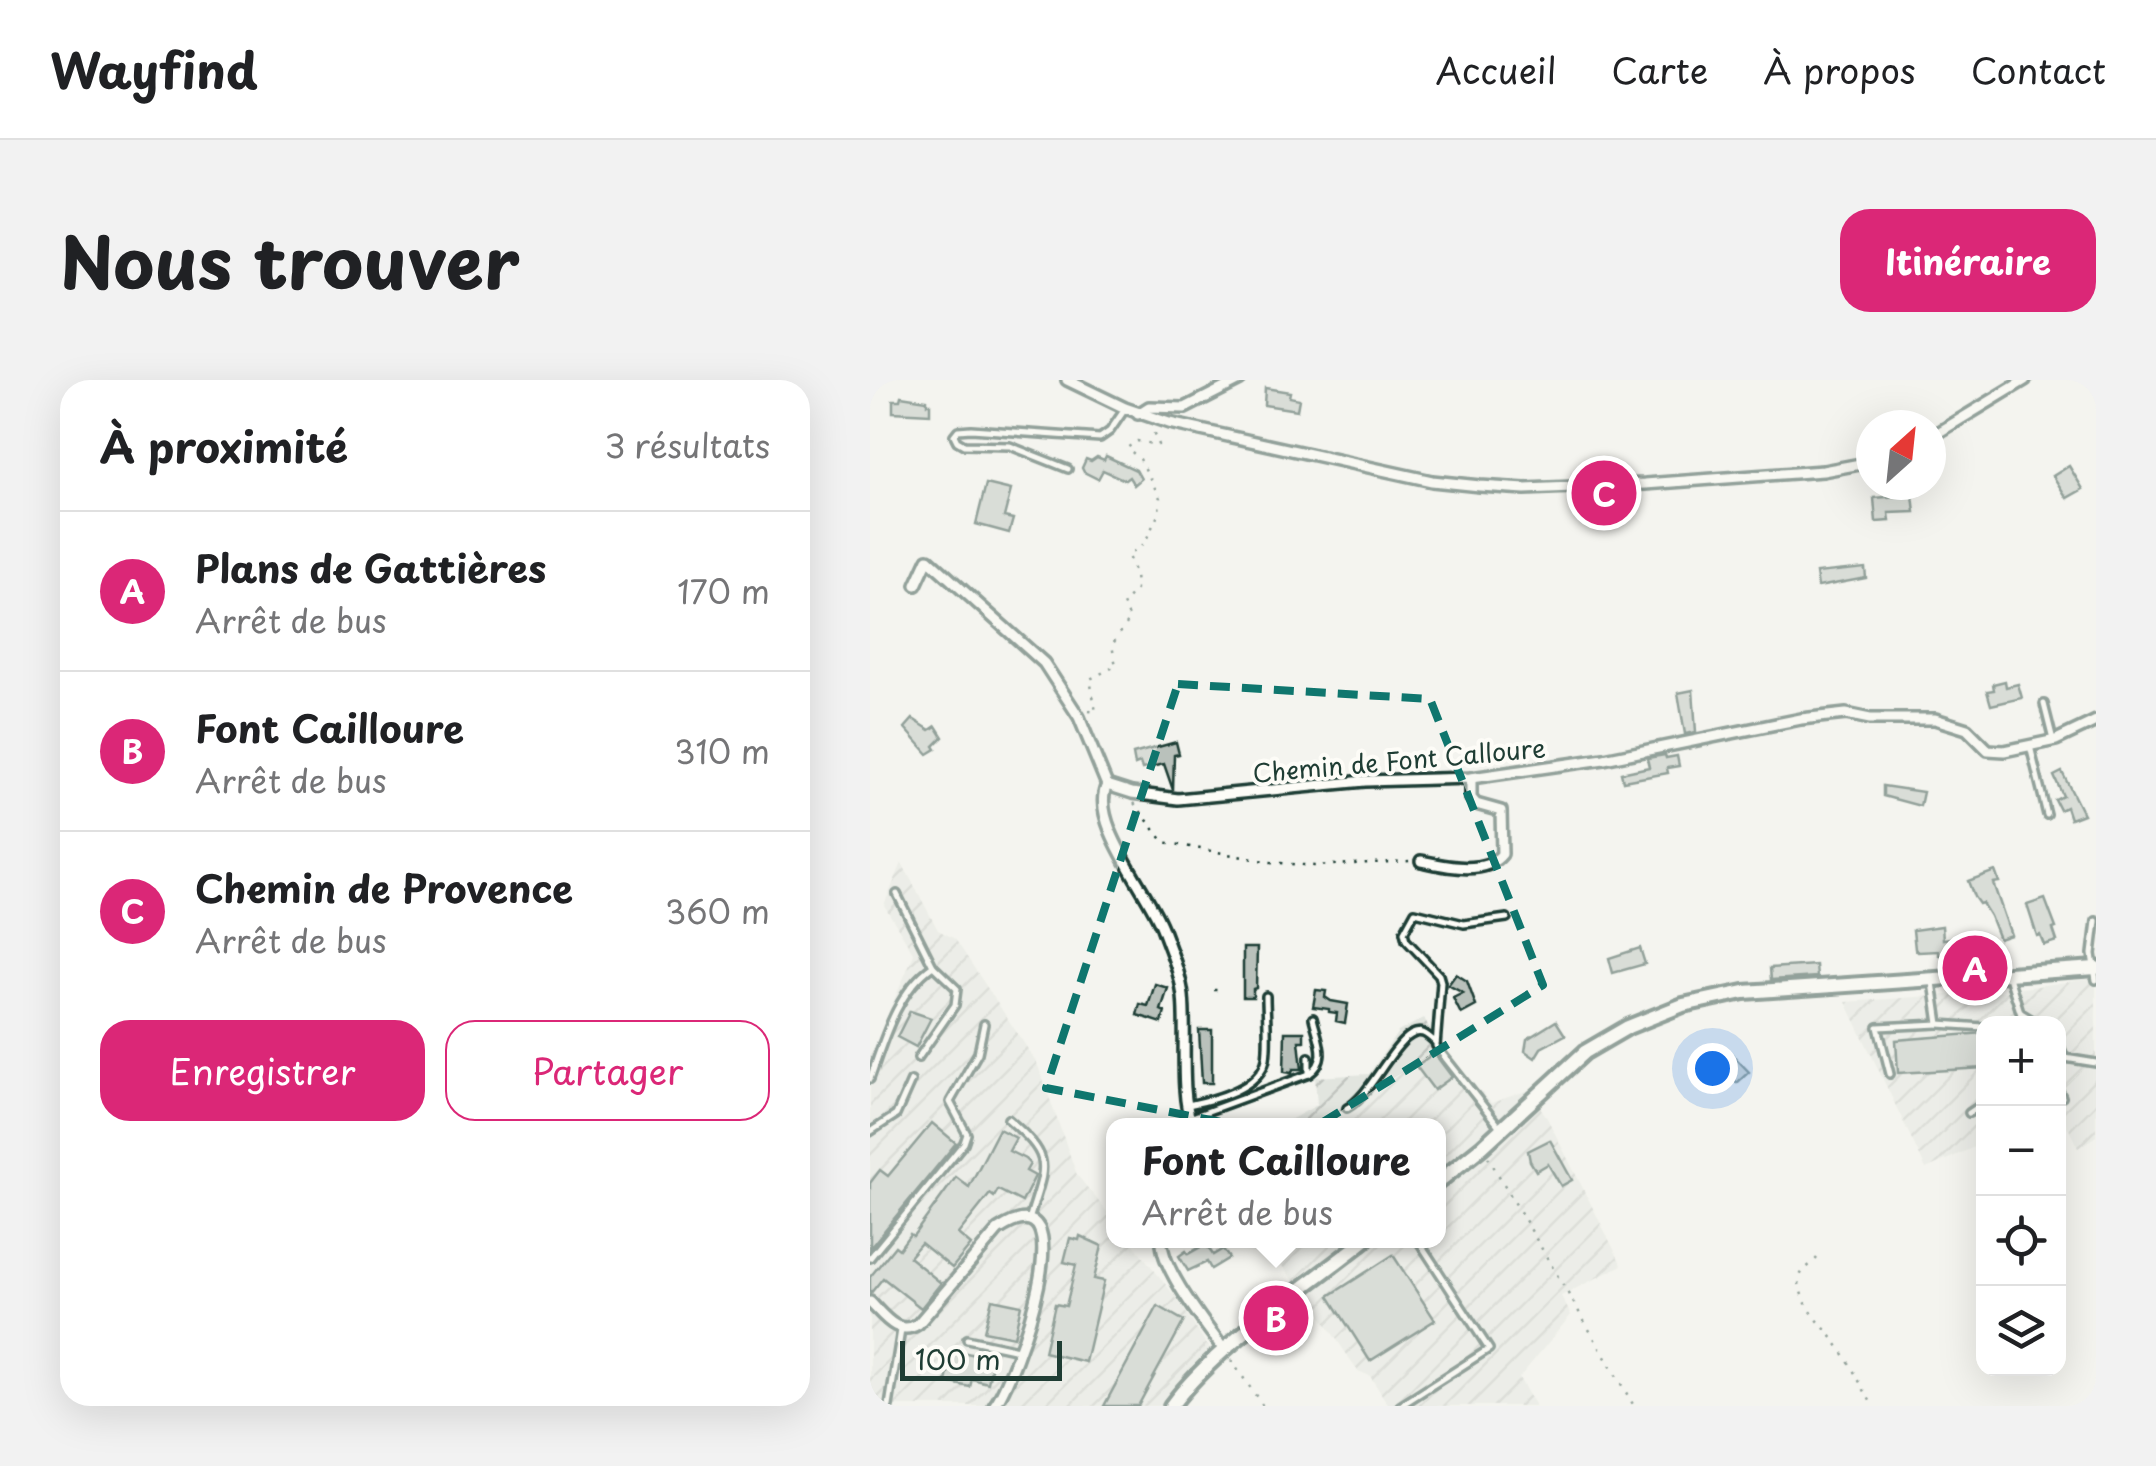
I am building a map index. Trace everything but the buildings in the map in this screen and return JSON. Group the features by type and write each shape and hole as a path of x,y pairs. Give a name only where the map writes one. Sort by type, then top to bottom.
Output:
{"main road":[{"path":"1446,1176 1585,1052 1654,1014 1744,992 2095,972"},
{"path":"1171,1406 1224,1350 1355,1248"}],"street":[{"path":"1067,380 1138,414 1170,423 1432,481 1526,489 1807,472 1856,464"},
{"path":"1138,414 1150,407 1185,408 1240,380"},
{"path":"1946,428 2024,380"},
{"path":"916,586 928,559 1044,663 1079,717 1107,784 1103,794 1112,837 1162,925 1181,982 1190,1118"},
{"name":"Chemin de Font Calloure","path":"1107,784 1132,793 1178,799 1365,781 1471,778 1604,759 1801,719 1846,714 1870,720 1934,719 1954,723 1974,735 1988,750 2004,751 2053,741 2096,721"},
{"path":"1421,861 1466,868 1488,864 1502,854 1501,811 1476,804 1471,778"},
{"path":"870,1302 901,1330 909,1330 998,1230 1010,1222 1029,1221 1043,1235 1045,1247 1021,1350 1006,1389 994,1406"},
{"path":"1162,1248 1176,1277 1224,1350"}],"lane":[{"path":"1068,468 1010,446 964,445 956,442 954,435 958,430 971,428 1100,438 1126,408"},
{"path":"2044,704 2053,741"},
{"path":"2030,746 2047,815"},
{"path":"897,894 933,966 957,988 955,1005 918,1058"},
{"path":"1436,1043 1441,982 1406,940 1406,924 1415,912 1464,924 1507,918"},
{"path":"2095,972 2096,920"},
{"path":"870,1079 888,1026 916,978 933,966"},
{"path":"2008,974 2022,1016"},
{"path":"1933,979 1939,1024"},
{"path":"1188,1105 1242,1087 1258,1076 1266,1059 1266,996"},
{"path":"2021,1013 2026,1016"},
{"path":"1200,1118 1320,1067 1322,1059 1312,1018"},
{"path":"870,1258 964,1143 968,1134 950,1102 978,1052 984,1024"},
{"path":"1890,1074 1878,1027 1976,1026"},
{"path":"1347,1108 1371,1088 1400,1042 1410,1033 1423,1033 1436,1043 1502,1129"},
{"path":"1309,1057 1309,1074"},
{"path":"2066,1058 2096,1063"},
{"path":"870,1132 896,1115 911,1081"},
{"path":"1970,1112 1979,1106"},
{"path":"1008,1119 1028,1136 1040,1152 1044,1166 1044,1180 1029,1221"},
{"path":"1400,1406 1489,1349 1423,1248"},
{"path":"889,1406 901,1330"},
{"path":"967,1339 1021,1350"}],"path":[{"path":"1072,710 1096,712 1090,679 1116,666 1112,646 1130,619 1123,604 1136,590 1128,556 1145,542 1160,513 1160,498 1140,459 1128,448 1137,441 1158,444 1151,428 1170,423"},
{"path":"1132,793 1134,802 1164,842 1270,862 1314,866 1421,861"},
{"path":"1214,990 1223,990"},
{"path":"1482,1147 1634,1406"},
{"path":"1817,1258 1801,1272 1798,1280 1802,1293 1813,1314 1840,1347 1873,1406"},
{"path":"1224,1350 1263,1406"}],"highlighted area":[{"path":"1178,684 1430,699 1543,985 1299,1137 1046,1088"}],"shaded area":[{"path":"902,863 938,930 955,939 1037,1063 1077,1175 1106,1210 1106,1248 1137,1248 1175,1296 1212,1353 1295,1282 1268,1248 1446,1248 1446,1118 1293,1118 1317,1105 1315,1077 1369,1074 1398,1032 1424,1018 1440,1047 1491,1103 1529,1090 1622,1265 1561,1296 1571,1315 1519,1378 1535,1406 1389,1406 1370,1376 1358,1371 1301,1287 1163,1406 870,1406 870,1056 914,954 884,905"},
{"path":"2096,978 2096,1136 2078,1148 2066,1123 2066,1016 1976,1016 1976,1146 1926,1169 1846,1002 2002,991"}],"place":[{"name":"Chemin de Provence","path":"1604,493"},
{"name":"Plans de Gattières","path":"1975,968"},
{"name":"Font Cailloure","path":"1276,1318"}]}
